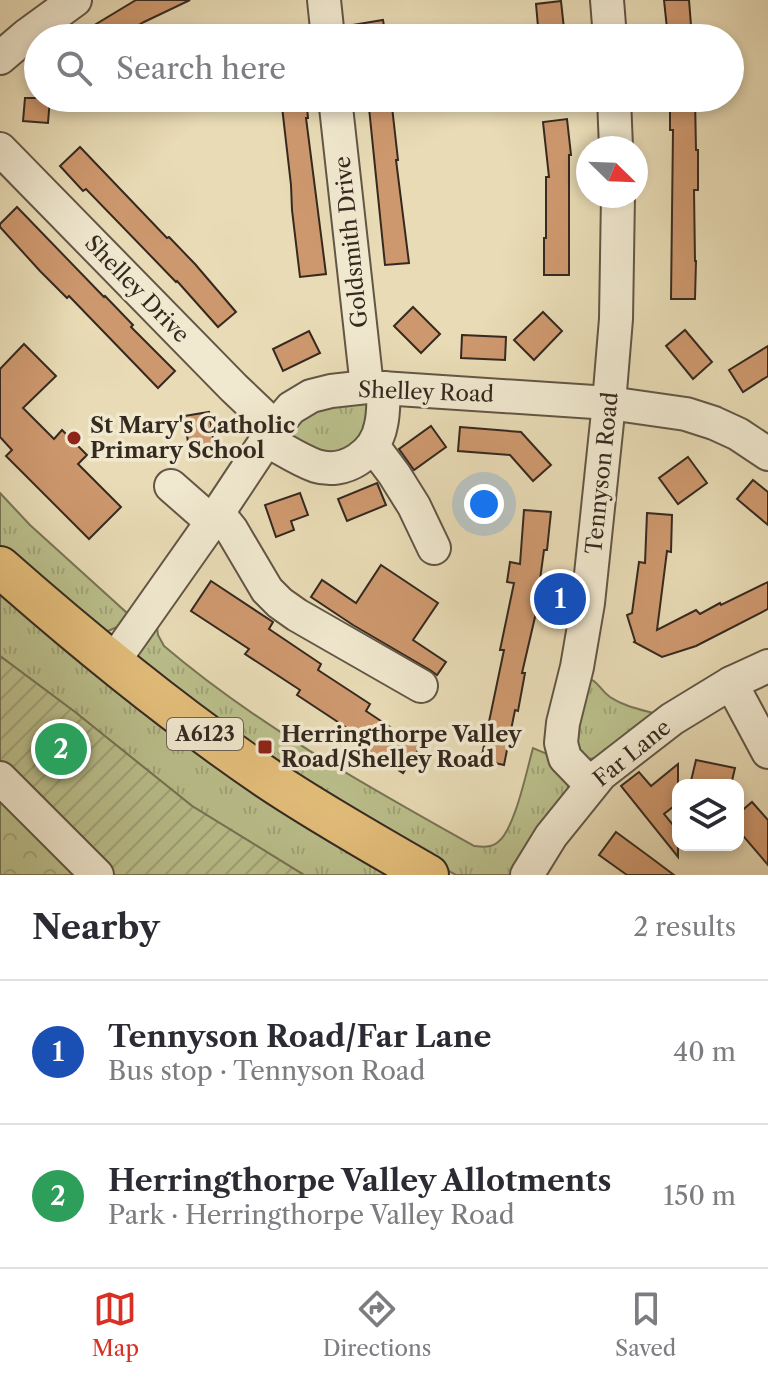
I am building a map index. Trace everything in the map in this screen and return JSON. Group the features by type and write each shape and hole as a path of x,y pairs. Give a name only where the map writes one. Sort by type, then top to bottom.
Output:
{"main road":[{"name":"A6123","path":"0,567 166,705 269,779 428,875"}],"street":[{"path":"42,24 75,0"},
{"path":"324,0 327,24"},
{"path":"607,0 609,24"},
{"path":"0,58 24,38"},
{"name":"Goldsmith Drive","path":"337,112 381,427 373,446"},
{"path":"615,112 616,136"},
{"name":"Shelley Drive","path":"0,149 223,377 271,433 306,461 330,469 353,463 373,446"},
{"name":"Tennyson Road","path":"591,785 565,758 561,743 588,603 616,319 618,208"},
{"name":"Shelley Road","path":"113,662 271,433 291,408 311,396 376,387 609,403 686,414 738,434 768,454"},
{"path":"373,446 414,506 434,548"},
{"path":"171,486 231,529 267,590 280,603 421,686"},
{"name":"Far Lane","path":"527,875 551,836 601,774 672,719 731,683 768,666"},
{"path":"731,683 768,752"},
{"path":"0,778 97,875"}],"green space":[{"path":"368,402 370,436 333,460 292,437 292,427 325,404"},
{"path":"0,493 30,525 127,613 117,627 106,632 0,548"},
{"path":"0,589 405,875 304,875 192,806 0,656"},
{"path":"157,627 164,646 237,703 354,777 474,846 493,845 504,835 515,812 533,748 552,756 568,781 568,790 514,875 456,875 382,835 139,668 135,649"},
{"path":"0,656 192,806 304,875 82,875 0,787"},
{"path":"585,677 616,700 660,715 605,757 589,759 577,753 575,723"},
{"path":"0,787 82,875 0,875"}],"building":[{"path":"136,0 190,0 141,24 96,24"},
{"path":"664,0 689,0 691,24 667,24"},
{"path":"561,1 563,24 538,24 536,4"},
{"path":"383,20 384,24 358,24"},
{"path":"24,110 24,112 49,112 48,123 23,121"},
{"path":"283,112 307,112 326,274 300,277"},
{"path":"369,112 393,112 409,263 385,265"},
{"path":"670,112 695,112 698,190 694,190 695,299 671,299 673,130 670,130"},
{"path":"567,119 571,155 569,275 544,275 546,177 549,177 543,122"},
{"path":"80,147 195,264 236,312 218,327 86,189 83,191 60,166"},
{"path":"17,207 175,371 158,388 0,227"},
{"path":"413,307 440,334 421,353 394,326"},
{"path":"543,312 562,331 534,360 514,340"},
{"path":"685,330 712,362 693,379 666,346"},
{"path":"309,331 320,353 283,371 273,349"},
{"path":"462,335 506,337 505,360 461,358"},
{"path":"24,344 56,376 23,408 54,439 62,430 87,455 78,464 121,507 89,539 6,456 12,450 0,437 0,369"},
{"path":"768,346 768,376 743,392 729,370"},
{"path":"209,412 215,451 190,455 184,416"},
{"path":"431,426 446,447 414,470 399,449"},
{"path":"460,427 521,432 551,465 533,481 510,455 458,451"},
{"path":"688,457 707,483 678,504 659,478"},
{"path":"753,480 768,492 768,525 737,499"},
{"path":"377,483 386,505 347,521 338,499"},
{"path":"300,493 308,515 291,521 294,530 276,537 265,505"},
{"path":"524,510 551,512 518,711 515,710 504,765 481,760 504,650 500,650 514,583 507,582 510,562 520,564"},
{"path":"647,513 672,515 671,552 667,551 657,630 696,610 700,614 768,582 768,609 696,646 662,657 634,642 627,615 632,613 639,562 645,563"},
{"path":"381,565 438,603 413,640 446,662 437,675 311,597 322,580 356,603"},
{"path":"211,581 273,622 269,629 321,664 318,670 370,704 366,711 420,747 403,773 346,736 350,730 297,695 300,690 245,654 249,649 191,611"},
{"path":"696,760 735,768 732,779 691,779"},
{"path":"678,764 678,779 672,779 672,808 664,814 672,824 672,850 621,786 639,772 651,786"},
{"path":"752,802 768,820 768,865 744,837 744,809"},
{"path":"616,832 674,875 627,875 599,855"}],"place":[{"name":"St Mary's Catholic Primary School","path":"74,438"},
{"name":"Tennyson Road/Far Lane","path":"560,599"},
{"name":"Herringthorpe Valley Road/Shelley Road","path":"265,747"},
{"name":"Herringthorpe Valley Allotments","path":"61,749"}]}
